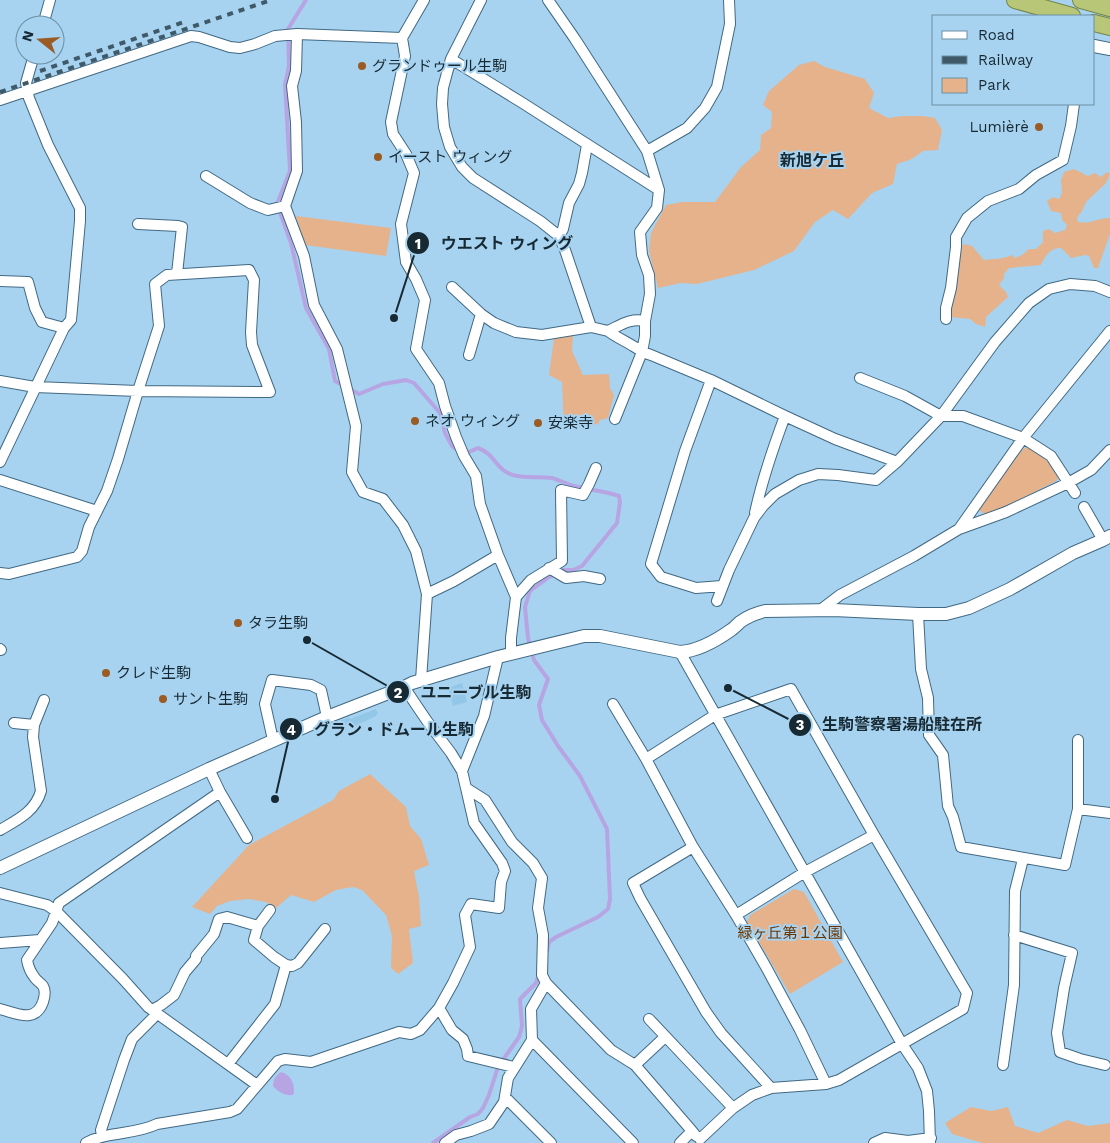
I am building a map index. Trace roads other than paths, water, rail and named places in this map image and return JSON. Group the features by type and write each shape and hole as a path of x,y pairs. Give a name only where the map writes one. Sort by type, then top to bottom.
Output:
{"highway":[{"path":"1014,0 1043,3 1069,15"},
{"path":"1081,0 1110,8"},
{"path":"1095,22 1110,27"}],"street":[{"path":"46,15 50,0"},
{"path":"424,0 402,38 405,56 391,122 393,134 406,154 414,173 401,224 406,262 416,279 424,300 416,349 439,383 456,437 464,456 476,476 480,504 498,555 516,597 511,654"},
{"path":"481,0 452,60 443,88 443,120 450,147 462,167 472,178 540,221 559,236 591,327"},
{"path":"548,0 647,151 659,190 657,208 640,232 642,255 650,275 650,294 642,352 615,419"},
{"path":"647,151 687,128 705,108 717,87 730,24 729,0"},
{"path":"0,100 191,36 199,36 230,47 240,48 275,36 297,34 402,38"},
{"path":"297,34 296,70 292,86 296,122 297,171 284,206 304,256 314,305 337,349 356,426 352,472 363,492 383,499 403,525 416,551 427,594 421,680"},
{"path":"1095,46 1110,49"},
{"path":"452,60 659,190"},
{"path":"0,462 64,328 71,320 80,221 80,208 48,144 29,98 26,83 31,65"},
{"path":"946,319 956,238 967,218 988,201 1019,189 1063,160 1074,105"},
{"path":"559,236 564,229 569,203 579,184 587,145"},
{"path":"206,176 250,203 268,210 284,206"},
{"path":"138,224 178,226 182,228 176,274"},
{"path":"0,381 35,387 138,391 270,392 252,345 254,280 249,270 167,275 155,284 159,326 138,391 113,475 89,527 82,551 77,557 9,574 0,573"},
{"path":"0,280 28,282 35,308 42,322 64,328"},
{"path":"717,602 728,570 754,518 775,494 799,480 818,474 876,480 897,462 941,416 995,342 1029,303 1049,289 1070,284 1095,286 1110,292"},
{"path":"452,287 481,314 494,323 516,332 542,335 591,327 608,332 642,352 711,380 835,439 897,462"},
{"path":"470,354 481,314"},
{"path":"608,332 623,323 638,320 645,321"},
{"path":"959,529 1023,438 1110,331"},
{"path":"860,378 904,396 941,416 963,416 1023,438 1051,456 1075,493"},
{"path":"711,380 685,451 651,564 661,578 696,588 722,586"},
{"path":"754,518 760,489 785,416"},
{"path":"819,611 840,594 914,556 959,529 1006,512 1068,483 1091,470 1110,450"},
{"path":"516,597 531,580 562,561 561,490 583,495 596,468"},
{"path":"0,480 97,511"},
{"path":"0,868 210,769 327,717 412,683 498,657 584,636 600,636 680,652 689,652 732,630 741,621 765,611 834,610 946,614 970,608 1010,589 1073,553 1107,538 1084,507"},
{"path":"427,594 454,582 498,555"},
{"path":"549,568 566,578 584,576 600,579"},
{"path":"918,614 921,669 928,698 930,735 942,755 948,806 961,847 1066,865 1078,809 1078,740"},
{"path":"680,652 902,1044 918,1068 927,1091 931,1140 908,1141 885,1138 874,1143"},
{"path":"462,771 484,716 498,657"},
{"path":"273,740 265,704 272,680 311,685 321,690 327,717"},
{"path":"86,1143 102,1136 148,1128 157,1124 230,1112 237,1109 278,1061 285,1059 311,1062 399,1032 410,1034 420,1030 439,1008 470,947 465,915 470,904 499,908 501,882 505,871 502,863 474,823 462,771 404,687"},
{"path":"466,788 485,800 512,842 533,862 542,878 538,908 543,935 542,975 546,983 611,1050 635,1065 702,1141 733,1108 752,1095 771,1088 826,1084 839,1080 962,1009 967,993 791,689 715,715 646,759"},
{"path":"0,830 24,815 39,800 41,792 33,737 34,725 44,700"},
{"path":"613,704 646,759 693,847 736,915 800,1030 826,1084"},
{"path":"14,723 34,725"},
{"path":"210,769 220,792 247,838"},
{"path":"0,1009 32,1016 42,1004 45,993 34,977 27,960 52,923 59,903 220,792"},
{"path":"1078,809 1110,813"},
{"path":"736,915 805,872 874,835"},
{"path":"693,847 633,883 706,1012 721,1033 771,1088"},
{"path":"1003,1064 1014,985 1016,891 1023,859"},
{"path":"0,893 47,905 155,1012 257,1085"},
{"path":"270,910 258,926 254,940 286,965 298,964 325,929"},
{"path":"102,1136 101,1130 132,1039 161,1005 174,995 185,972 214,934 219,920 227,917 258,926"},
{"path":"1014,935 1072,953 1057,1033 1060,1052 1080,1060 1105,1065"},
{"path":"0,943 40,940"},
{"path":"228,1064 275,1004 286,965"},
{"path":"445,1143 456,1135 489,1124 504,1102 508,1078 532,1040 531,1009 546,983"},
{"path":"439,1008 452,1030 463,1039 468,1056 514,1066"},
{"path":"649,1018 733,1108"},
{"path":"635,1065 665,1037"},
{"path":"532,1040 633,1143"},
{"path":"505,1097 551,1143"},
{"path":"680,1143 692,1131"}],"waterway":[{"path":"306,0 288,29 289,66 285,85 290,171 277,204 291,243 306,308 329,349 335,381 359,394 383,384 406,380 414,383 440,413 445,433 452,446 458,450 469,452 478,448 488,454 501,468 514,476 552,478 574,486 619,496 617,523 582,566 573,570 563,570 549,577 530,591 525,607 528,638 534,660 548,679 539,705 542,720 580,776 607,829 610,899 608,909 598,917 556,937 549,942 547,951"},
{"path":"433,1143 470,1117 478,1114 483,1108 498,1067 519,1037 522,1026 520,999 536,983 539,974"}],"railway":[{"path":"0,92 271,0"},
{"path":"40,71 187,21"}],"place":[{"name":"グランドゥール生駒","path":"362,66"},
{"name":"Lumièrè","path":"1039,127"},
{"name":"イースト ウィング","path":"378,157"},
{"name":"ウエスト ウィング","path":"394,318"},
{"name":"ネオ ウィング","path":"415,421"},
{"name":"安楽寺","path":"538,423"},
{"name":"タラ生駒","path":"238,623"},
{"name":"ユニーブル生駒","path":"307,640"},
{"name":"クレド生駒","path":"106,673"},
{"name":"生駒警察署湯船駐在所","path":"728,688"},
{"name":"サント生駒","path":"163,699"},
{"name":"グラン・ドムール生駒","path":"275,799"}],"district":[{"name":"新旭ケ丘","path":"812,160"}],"park label":[{"name":"緑ヶ丘第１公園","path":"790,933"}]}
